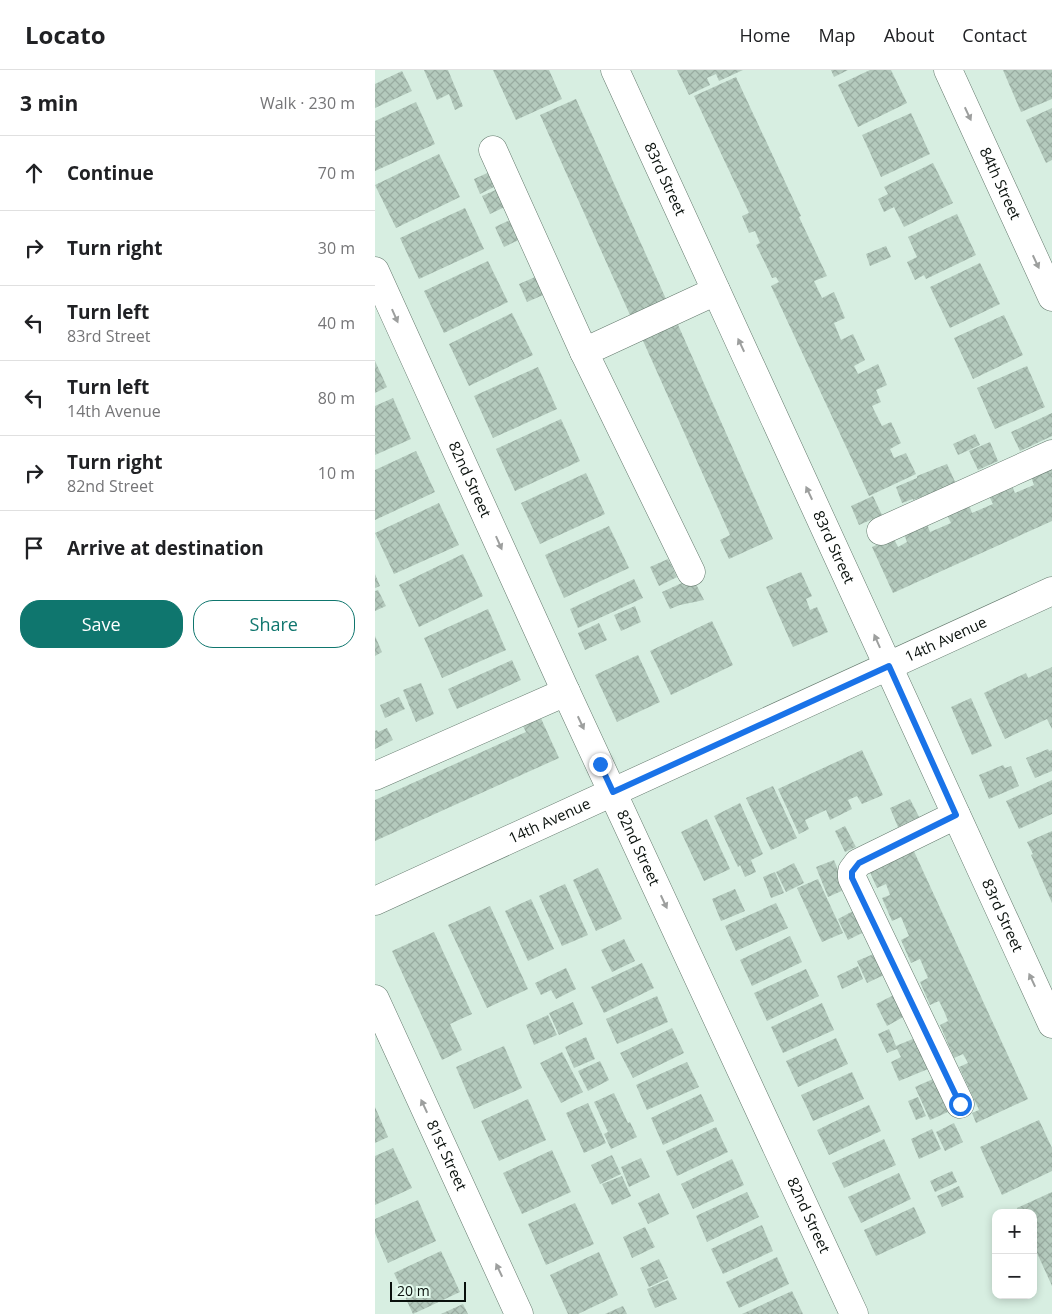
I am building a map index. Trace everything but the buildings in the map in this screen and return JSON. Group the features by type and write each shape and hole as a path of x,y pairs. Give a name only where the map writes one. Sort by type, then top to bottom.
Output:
{"street":[{"name":"83rd Street","path":"615,70 1052,1024"},
{"name":"84th Street","path":"948,70 1052,297"},
{"path":"493,150 585,352 691,572"},
{"name":"82nd Street","path":"375,271 566,692 854,1314"},
{"path":"585,352 717,291"},
{"path":"881,531 1052,454"},
{"name":"14th Avenue","path":"375,901 1052,591"},
{"path":"375,776 566,692"},
{"path":"956,815 859,863 852,872 852,878 960,1104"},
{"name":"81st Street","path":"375,999 519,1314"}],"route":[{"path":"600,764 613,792 889,666 956,815 859,863 852,872 852,878 960,1104"}]}
